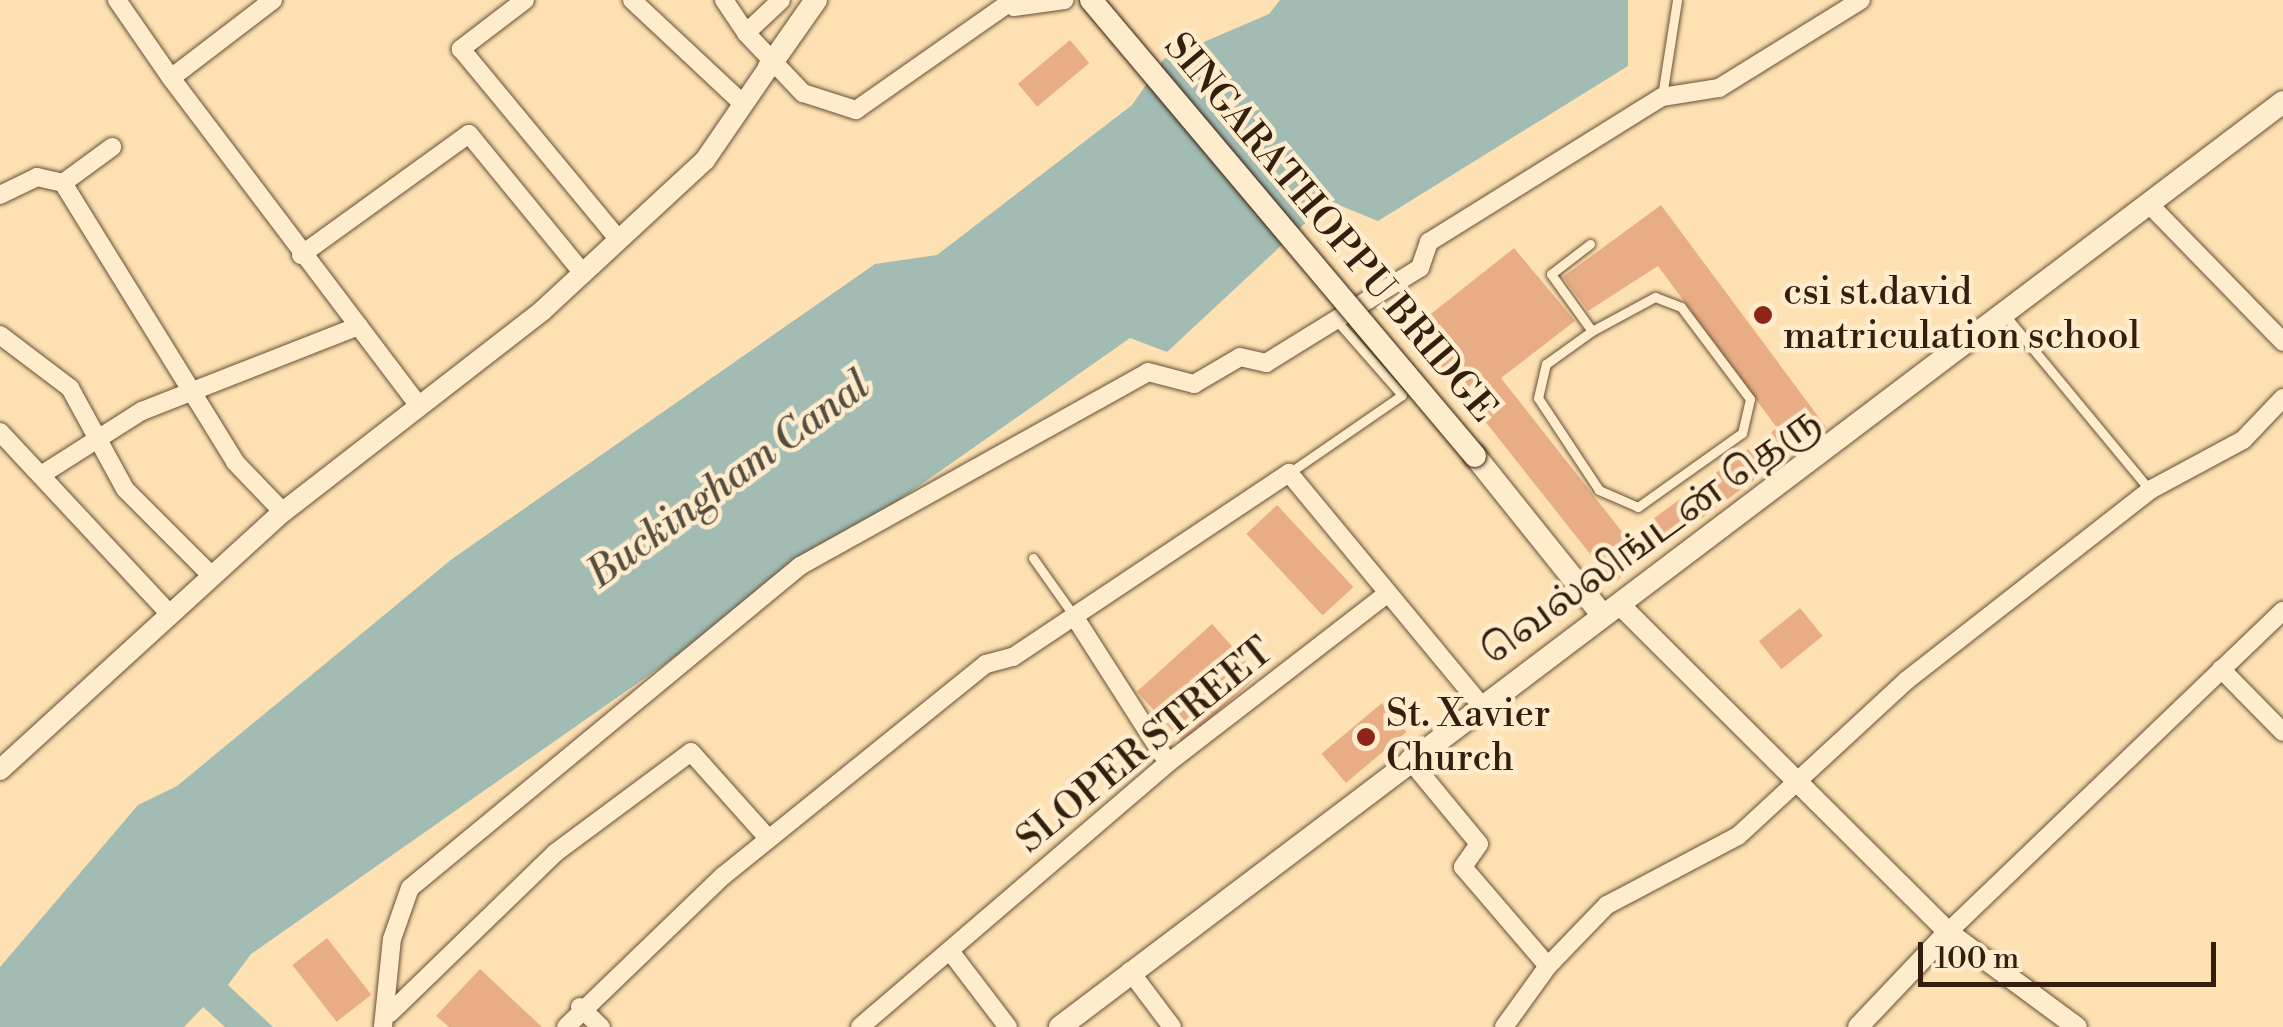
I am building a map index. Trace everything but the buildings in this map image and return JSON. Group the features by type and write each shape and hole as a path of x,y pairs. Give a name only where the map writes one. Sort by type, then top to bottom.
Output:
{"main road":[{"path":"770,67 816,0"},
{"name":"SINGARATHOPPU BRIDGE","path":"1091,0 1475,456 1610,608"},
{"path":"2208,158 2283,102"},
{"name":"வெல்லிங்டன் தெரு","path":"1064,1026 1130,971 1409,759 2178,180"}],"street":[{"path":"117,0 301,255 418,405"},
{"path":"171,78 273,0"},
{"path":"525,0 462,49 618,238"},
{"path":"632,0 744,104"},
{"path":"724,0 770,67 834,110 856,110 1014,4 1065,0"},
{"path":"746,33 781,0"},
{"path":"387,1020 392,939 410,888 800,566 1148,372 1194,384 1240,357 1266,364 1420,268 1429,242 1662,96 1719,88 1861,0"},
{"path":"2,765 167,611 282,512 580,271 704,160 770,67"},
{"path":"301,255 469,134 580,271"},
{"path":"0,195 36,177 63,182 112,147"},
{"path":"2178,180 2208,158"},
{"path":"63,182 194,389 235,462 282,512"},
{"path":"2148,203 2283,342"},
{"path":"42,475 194,389 358,326"},
{"path":"0,335 70,388 126,489 211,575"},
{"path":"1504,1027 1548,966 1607,905 1702,862 1790,783 2150,490 2243,440 2283,398"},
{"path":"0,432 167,611"},
{"path":"566,1027 580,1007 768,838 986,664 1013,657 1289,473 1384,596 1481,705"},
{"name":"SLOPER STREET","path":"860,1027 1168,763 1384,596"},
{"path":"1610,608 1948,932 2077,1027"},
{"path":"1858,1027 1948,932 2283,611"},
{"path":"1074,616 1168,763"},
{"path":"2221,668 2283,732"},
{"path":"387,1020 555,853 691,752 768,838"},
{"path":"1409,759 1479,844 1463,867 1548,966"},
{"path":"950,951 1008,1027"},
{"path":"1130,971 1172,1027"},
{"path":"580,1007 602,1027"}],"lane":[{"path":"1662,96 1677,0"},
{"path":"1590,244 1551,274 1592,331"},
{"path":"1655,297 1680,307 1750,400 1742,433 1638,508 1599,490 1538,398 1546,364 1592,331 1655,297"},
{"path":"2004,314 2150,490"},
{"path":"1289,473 1402,395 1336,320"},
{"path":"1033,558 1074,616"}],"water":[{"name":"Buckingham Canal","path":"1280,0 1628,0 1628,66 1378,221 1329,201 1167,352 1130,338 251,954 228,985 273,1027 225,1027 203,1007 184,1027 0,1027 0,967 138,805 177,786 452,559 875,264 937,255 1132,105 1164,59 1269,14"}],"place":[{"name":"csi st.david matriculation school","path":"1763,315"},
{"name":"St. Xavier Church","path":"1366,737"}]}
